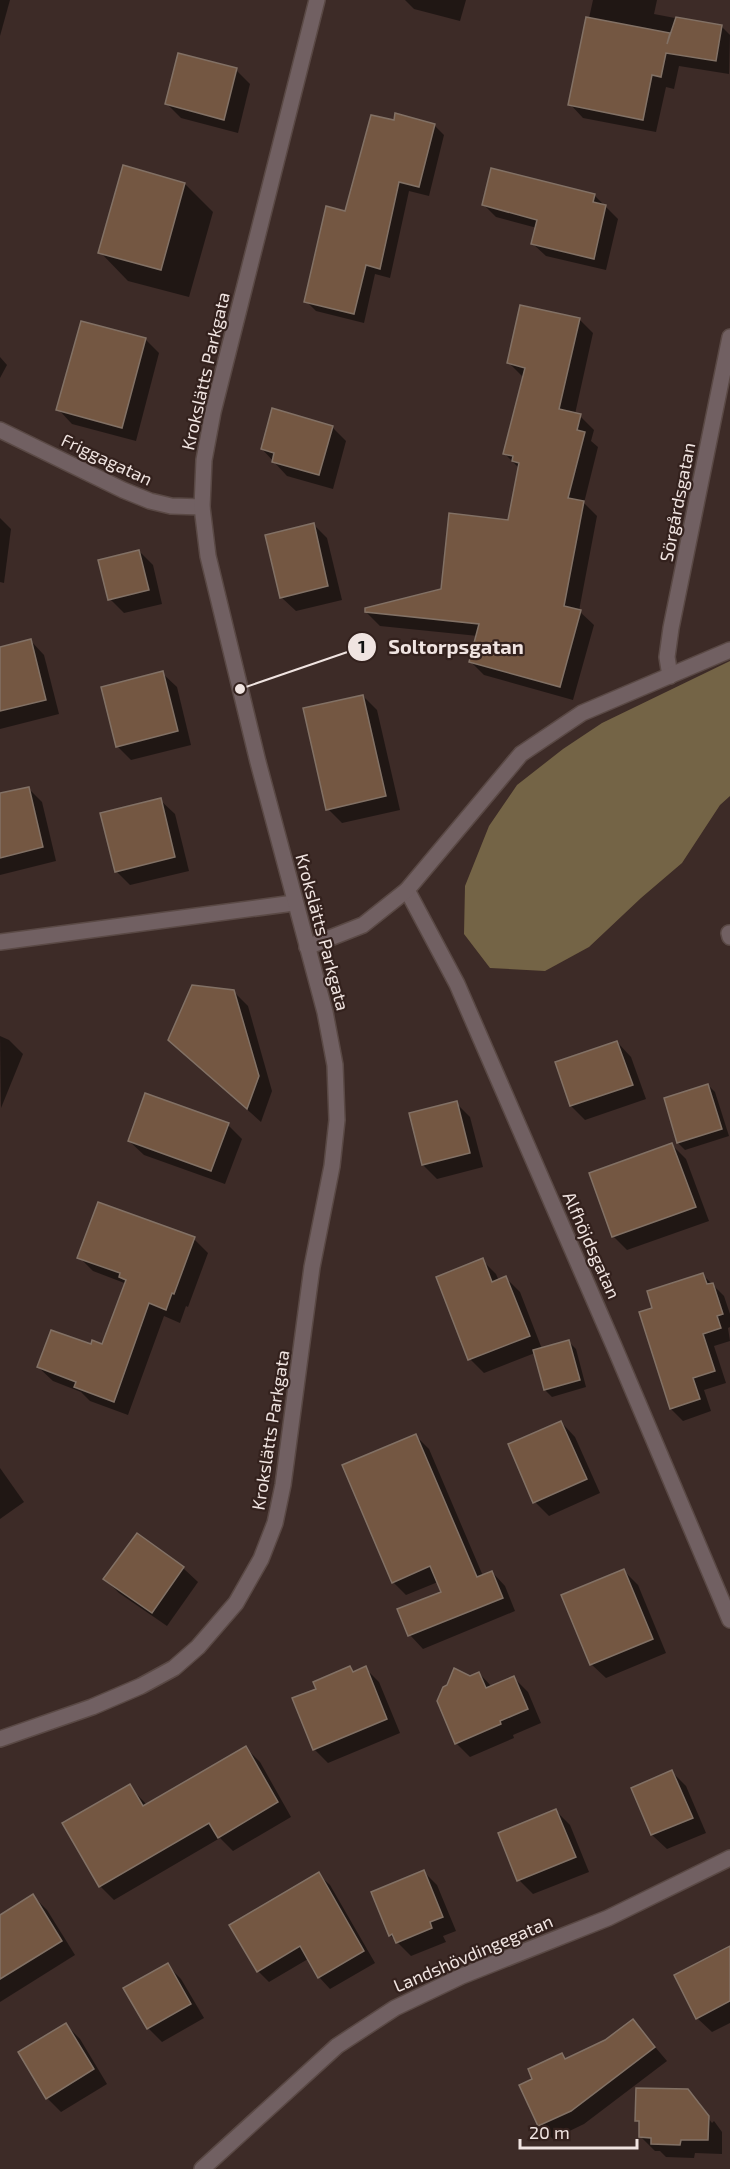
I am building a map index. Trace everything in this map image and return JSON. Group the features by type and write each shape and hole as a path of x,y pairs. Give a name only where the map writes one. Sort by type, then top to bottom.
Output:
{"street":[{"name":"Krokslätts Parkgata","path":"0,1739 92,1707 141,1686 174,1668 198,1647 236,1603 261,1559 275,1523 283,1485 312,1268 332,1166 337,1120 335,1065 325,1012 294,903 208,556 202,507 204,460 213,412 317,0"},
{"name":"Sörgårdsgatan","path":"670,676 667,657 671,628 730,337"},
{"name":"Friggagatan","path":"0,430 150,501 171,506 202,507"},
{"path":"307,947 363,925 407,890 520,754 582,712 730,650"},
{"name":"Alfhöjdsgatan","path":"407,890 456,984 614,1346 730,1620"},
{"path":"0,942 294,903"},
{"name":"Landshövdingegatan","path":"202,2169 337,2046 394,2008 462,1976 608,1918 730,1858"}],"shaded area":[{"path":"730,661 730,796 720,805 682,863 589,947 545,971 490,968 464,934 465,886 489,826 517,785 563,749 602,723"}],"building":[{"path":"586,17 670,33 667,44 676,17 722,25 716,61 666,53 661,77 652,75 643,120 568,105"},
{"path":"178,53 237,68 224,120 165,104"},
{"path":"395,113 435,124 419,187 399,182 380,269 366,265 354,314 304,302 326,206 345,211 371,115 394,120"},
{"path":"123,165 185,183 161,270 98,253"},
{"path":"491,168 595,194 593,202 606,205 594,259 531,244 537,220 482,205"},
{"path":"520,305 580,318 559,409 581,414 577,430 585,432 568,498 584,501 564,606 581,610 560,687 469,662 479,624 365,612 365,608 441,589 449,513 508,520 519,463 512,461 513,456 503,454 525,368 507,363"},
{"path":"81,321 146,338 122,428 56,410"},
{"path":"272,408 333,426 319,475 272,462 274,453 261,449"},
{"path":"314,523 328,586 280,598 265,535"},
{"path":"139,550 149,590 108,600 98,560"},
{"path":"31,639 46,700 0,711 0,647"},
{"path":"163,671 178,731 116,747 101,687"},
{"path":"363,695 386,796 326,810 303,708"},
{"path":"29,787 43,847 0,858 0,793"},
{"path":"161,798 175,857 115,872 100,813"},
{"path":"192,985 234,990 259,1076 247,1109 168,1040"},
{"path":"617,1041 633,1085 570,1106 555,1062"},
{"path":"708,1084 722,1129 677,1143 664,1098"},
{"path":"145,1093 229,1123 211,1171 128,1141"},
{"path":"457,1101 470,1153 422,1165 409,1113"},
{"path":"672,1143 696,1207 612,1237 589,1173"},
{"path":"98,1202 195,1237 166,1310 149,1303 114,1402 74,1387 76,1382 37,1367 51,1330 91,1344 92,1340 102,1344 126,1280 119,1277 120,1273 77,1258"},
{"path":"483,1258 492,1282 506,1276 530,1336 468,1360 436,1277"},
{"path":"703,1273 707,1284 713,1283 723,1314 717,1316 721,1328 703,1334 715,1371 693,1378 700,1399 670,1409 639,1312 652,1308 647,1291"},
{"path":"569,1340 580,1380 544,1390 533,1350"},
{"path":"561,1421 587,1479 533,1503 508,1444"},
{"path":"416,1434 477,1577 492,1571 503,1598 408,1636 397,1609 441,1592 430,1566 392,1583 342,1465"},
{"path":"137,1533 184,1567 152,1613 103,1579"},
{"path":"624,1569 653,1639 590,1665 561,1595"},
{"path":"350,1666 353,1672 366,1666 387,1719 313,1750 292,1698 316,1689 313,1682"},
{"path":"454,1668 470,1676 479,1672 486,1688 514,1676 528,1709 500,1721 501,1724 455,1744 437,1701"},
{"path":"246,1746 278,1802 218,1838 209,1823 99,1887 62,1823 130,1784 143,1806"},
{"path":"672,1770 693,1818 651,1835 631,1788"},
{"path":"556,1809 576,1857 517,1881 498,1833"},
{"path":"424,1870 443,1917 430,1922 432,1928 396,1943 392,1934 389,1936 371,1892"},
{"path":"319,1872 364,1951 318,1978 300,1946 257,1972 229,1925"},
{"path":"33,1894 62,1941 0,1979 0,1915"},
{"path":"730,1946 730,2001 696,2019 674,1975"},
{"path":"168,1963 191,2004 147,2029 123,1988"},
{"path":"633,2019 655,2047 571,2111 538,2126 519,2085 532,2079 528,2069 562,2053 565,2059 605,2040"},
{"path":"66,2023 94,2069 46,2099 18,2052"},
{"path":"636,2088 688,2089 709,2116 708,2140 681,2140 680,2145 651,2144 651,2138 639,2137 639,2121 635,2121"}],"place":[{"name":"Soltorpsgatan","path":"240,689"}]}
